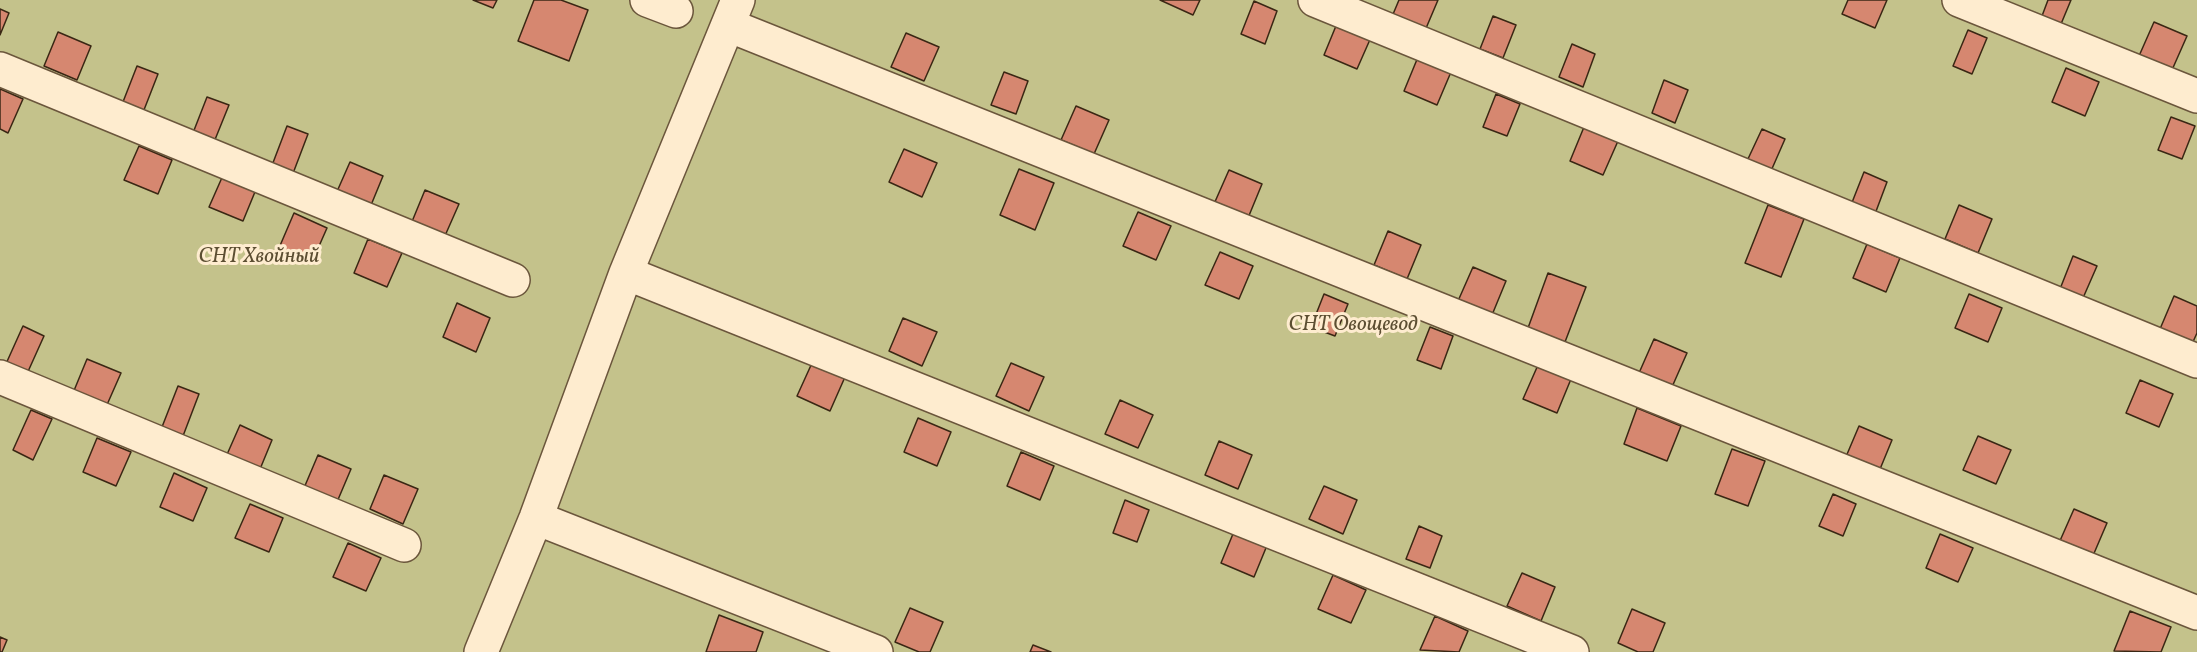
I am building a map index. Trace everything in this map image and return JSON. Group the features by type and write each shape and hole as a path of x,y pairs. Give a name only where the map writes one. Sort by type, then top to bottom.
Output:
{"street":[{"path":"1315,0 2197,361"},
{"path":"1959,0 2197,96"},
{"path":"481,652 536,518 626,273 733,13 2197,613"},
{"path":"0,69 513,280"},
{"path":"626,273 1572,652"},
{"path":"0,377 404,545"},
{"path":"536,518 876,652"}],"green space":[{"name":"СНТ Овощевод","path":"0,0 2197,0 2197,652 0,652"}],"building":[{"path":"473,0 497,0 493,8"},
{"path":"534,0 561,0 588,10 569,61 518,41"},
{"path":"1160,0 1200,0 1193,15"},
{"path":"1399,0 1438,0 1424,33 1391,19"},
{"path":"1848,0 1887,0 1875,28 1842,14"},
{"path":"2048,0 2071,0 2061,24 2042,16"},
{"path":"1254,1 1277,11 1265,44 1241,34"},
{"path":"0,9 9,13 0,35"},
{"path":"1493,16 1516,25 1503,58 1480,49"},
{"path":"1338,21 1372,35 1357,69 1324,55"},
{"path":"2154,22 2187,36 2172,70 2139,56"},
{"path":"1968,30 1987,38 1972,74 1953,66"},
{"path":"58,32 91,46 77,80 44,66"},
{"path":"906,33 939,47 924,81 891,67"},
{"path":"1572,44 1595,54 1583,87 1559,77"},
{"path":"1418,57 1451,72 1437,105 1404,91"},
{"path":"137,66 158,74 142,115 121,107"},
{"path":"2066,68 2099,82 2085,116 2052,102"},
{"path":"1004,72 1028,81 1016,114 991,105"},
{"path":"1664,80 1688,90 1675,123 1652,113"},
{"path":"0,89 23,99 8,133 0,129"},
{"path":"1496,94 1520,104 1507,136 1483,127"},
{"path":"207,97 229,105 212,147 191,138"},
{"path":"1076,106 1109,120 1094,154 1061,140"},
{"path":"2171,117 2195,126 2182,159 2158,150"},
{"path":"287,126 308,134 292,176 271,168"},
{"path":"1584,127 1618,141 1603,175 1570,161"},
{"path":"1762,129 1785,139 1771,171 1747,161"},
{"path":"139,146 172,160 158,194 124,180"},
{"path":"904,149 937,163 922,197 889,182"},
{"path":"350,162 383,176 369,210 335,196"},
{"path":"1019,169 1054,183 1035,230 1000,215"},
{"path":"1229,170 1262,184 1248,218 1214,204"},
{"path":"1864,172 1887,182 1875,214 1851,205"},
{"path":"224,173 257,187 243,221 209,207"},
{"path":"425,190 459,204 444,238 411,224"},
{"path":"1768,205 1804,219 1781,277 1745,263"},
{"path":"1959,205 1992,219 1978,253 1945,239"},
{"path":"1138,212 1171,226 1156,260 1123,246"},
{"path":"294,213 327,228 312,262 279,248"},
{"path":"1388,231 1421,245 1407,279 1374,265"},
{"path":"368,239 402,253 387,287 354,273"},
{"path":"1867,244 1900,258 1886,292 1853,278"},
{"path":"1220,252 1253,266 1239,299 1205,285"},
{"path":"2073,256 2097,266 2083,298 2060,289"},
{"path":"1473,267 1506,281 1492,315 1458,301"},
{"path":"1548,273 1586,287 1565,342 1528,328"},
{"path":"1324,294 1348,304 1335,336 1311,327"},
{"path":"1969,294 2002,308 1988,342 1955,328"},
{"path":"2174,296 2197,306 2197,333 2192,344 2160,329"},
{"path":"457,303 490,318 476,352 443,337"},
{"path":"903,318 937,332 922,366 889,351"},
{"path":"23,326 44,336 26,376 5,366"},
{"path":"1430,327 1453,336 1441,369 1417,360"},
{"path":"1654,339 1687,353 1672,387 1639,373"},
{"path":"87,359 121,373 106,407 73,393"},
{"path":"812,363 845,377 830,411 797,396"},
{"path":"1011,363 1044,377 1029,411 996,396"},
{"path":"1538,365 1571,379 1557,413 1523,399"},
{"path":"2140,380 2173,394 2159,427 2126,413"},
{"path":"178,386 199,394 183,436 162,427"},
{"path":"1120,400 1153,415 1138,448 1105,434"},
{"path":"1637,408 1681,426 1667,461 1624,444"},
{"path":"31,410 52,419 33,460 13,450"},
{"path":"918,418 951,432 937,466 904,452"},
{"path":"240,425 272,440 258,474 225,459"},
{"path":"1859,426 1892,440 1878,474 1845,459"},
{"path":"1978,436 2011,450 1996,484 1963,470"},
{"path":"97,438 131,452 116,486 83,472"},
{"path":"1219,441 1252,455 1238,489 1205,475"},
{"path":"1732,449 1765,461 1748,506 1715,494"},
{"path":"1021,452 1054,466 1040,500 1007,486"},
{"path":"318,455 351,469 337,502 304,488"},
{"path":"174,473 207,488 193,521 160,507"},
{"path":"384,475 418,489 403,524 370,509"},
{"path":"1324,486 1357,500 1343,534 1309,519"},
{"path":"1833,494 1856,504 1843,536 1819,526"},
{"path":"1125,500 1149,510 1137,542 1113,533"},
{"path":"250,504 283,518 269,552 235,538"},
{"path":"2074,509 2107,523 2092,558 2059,543"},
{"path":"1419,526 1442,536 1430,568 1406,559"},
{"path":"1235,529 1268,543 1254,577 1221,563"},
{"path":"1940,534 1973,548 1958,582 1926,568"},
{"path":"348,543 381,558 366,591 333,577"},
{"path":"1522,573 1555,587 1541,621 1507,606"},
{"path":"1333,575 1366,590 1351,623 1318,609"},
{"path":"910,608 943,622 930,652 919,652 895,642"},
{"path":"1632,609 1665,623 1653,652 1638,652 1618,643"},
{"path":"2130,611 2171,627 2161,652 2114,651"},
{"path":"719,615 763,632 756,652 706,652"},
{"path":"1435,616 1468,631 1459,652 1420,650"},
{"path":"0,637 7,640 2,652 0,652"},
{"path":"1033,645 1051,652 1030,652"}],"park label":[{"name":"СНТ Хвойный","path":"259,258"}]}
